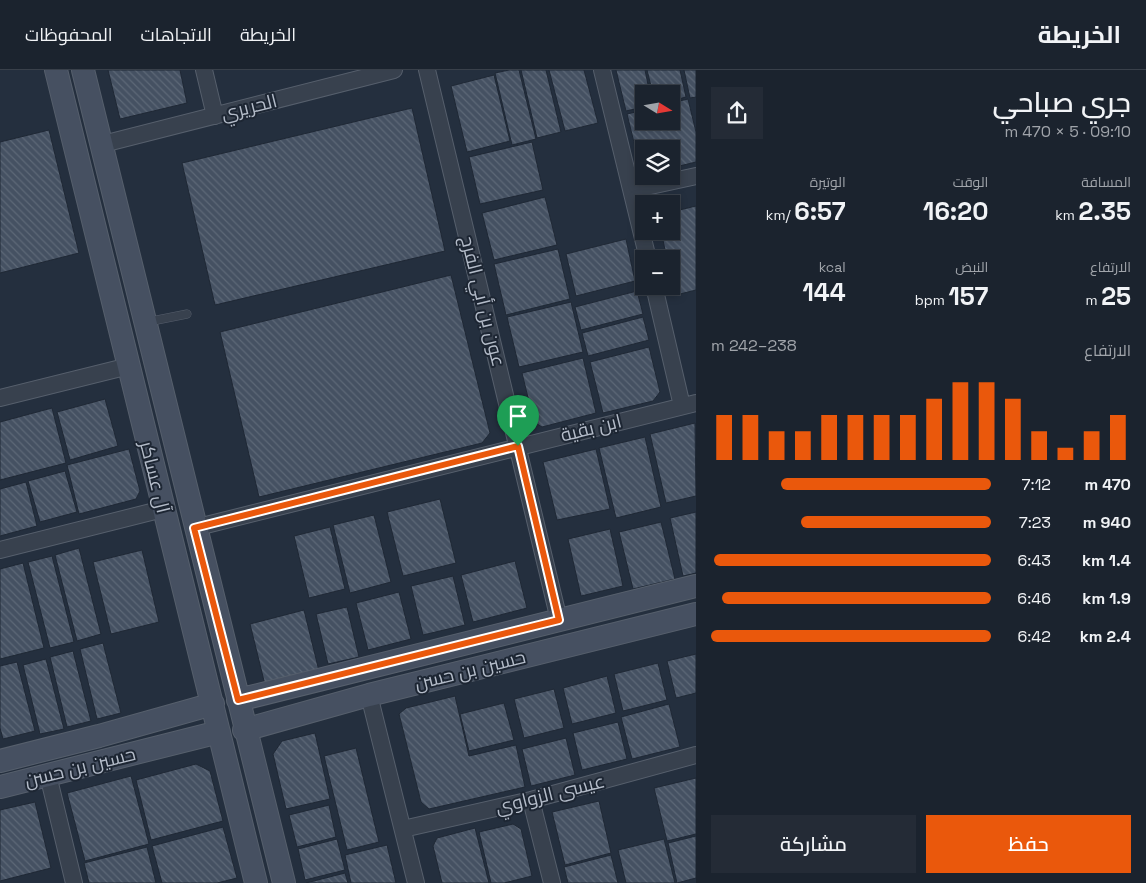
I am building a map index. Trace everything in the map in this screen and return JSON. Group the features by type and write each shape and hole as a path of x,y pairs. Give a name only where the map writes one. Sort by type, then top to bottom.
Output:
{"street":[{"name":"آل عساكر","path":"56,70 256,883"},
{"name":"آل عساكر","path":"84,70 194,528 284,883"},
{"path":"204,70 215,116"},
{"name":"الحريري","path":"103,144 215,116 333,78 394,70"},
{"name":"عون بن أبي الفرج","path":"427,70 559,620"},
{"path":"602,70 646,250"},
{"path":"632,190 696,176"},
{"path":"657,295 689,404"},
{"path":"0,398 128,366"},
{"name":"ابن بقية","path":"194,528 689,404"},
{"path":"0,550 163,509"},
{"name":"حسين بن حسن","path":"238,700 696,586"},
{"name":"حسين بن حسن","path":"244,730 369,695 696,614"},
{"path":"369,695 416,883"},
{"name":"حسين بن حسن","path":"0,761 213,704"},
{"path":"164,718 182,722 184,733 171,743"},
{"name":"حسين بن حسن","path":"0,787 219,732"},
{"path":"99,736 106,761"},
{"name":"عيسى الزواوي","path":"403,829 531,800 696,755"},
{"path":"48,775 74,883"},
{"path":"531,800 552,883"}],"lane":[{"path":"146,323 187,314"}],"building":[{"path":"108,70 180,70 187,103 120,119"},
{"path":"519,70 536,139 512,145 495,73"},
{"path":"521,70 546,70 561,132 537,138"},
{"path":"549,70 584,70 598,123 565,131"},
{"path":"616,70 645,70 648,85 635,85 635,109 626,111"},
{"path":"647,70 680,70 686,97 680,99 680,85 651,85"},
{"path":"684,70 696,70 696,97 690,98"},
{"path":"494,75 510,141 467,152 451,86"},
{"path":"688,99 696,132 696,162 680,166 680,140 635,140 635,147 627,114 635,112 635,130 680,130 680,101"},
{"path":"412,108 445,251 215,305 182,163"},
{"path":"49,130 79,253 0,273 0,142"},
{"path":"532,142 543,190 480,204 469,157"},
{"path":"545,197 557,245 494,260 482,213"},
{"path":"696,206 696,290 680,294 680,250 665,250 663,240 680,240 680,210"},
{"path":"626,239 635,281 576,296 566,254"},
{"path":"558,249 570,299 506,315 494,264"},
{"path":"451,275 490,433 482,443 259,497 220,332"},
{"path":"635,292 635,295 638,295 643,314 581,330 575,307"},
{"path":"571,302 583,352 519,367 507,317"},
{"path":"643,317 649,340 588,356 582,333"},
{"path":"649,347 660,392 653,401 603,413 590,362"},
{"path":"583,358 596,413 542,427 534,422 522,373"},
{"path":"105,399 118,446 70,460 57,412"},
{"path":"52,408 66,463 0,480 0,422"},
{"path":"695,423 696,496 666,503 650,434"},
{"path":"645,437 661,507 616,518 599,448"},
{"path":"129,449 140,491 136,499 79,514 67,465"},
{"path":"596,449 610,509 557,520 543,462"},
{"path":"65,471 77,512 40,522 28,481"},
{"path":"26,482 37,526 0,536 0,489"},
{"path":"440,499 456,563 403,576 387,512"},
{"path":"696,512 696,573 683,576 670,518"},
{"path":"374,515 391,582 350,593 333,525"},
{"path":"661,522 675,579 633,589 619,532"},
{"path":"330,527 345,589 309,598 294,536"},
{"path":"610,529 623,586 581,596 568,539"},
{"path":"79,548 101,634 77,641 55,555"},
{"path":"142,550 159,622 111,634 93,562"},
{"path":"52,556 74,642 50,648 28,562"},
{"path":"515,561 527,608 473,622 461,575"},
{"path":"23,563 44,648 0,659 0,569"},
{"path":"453,576 465,625 423,635 411,586"},
{"path":"399,592 411,639 368,650 356,603"},
{"path":"347,607 359,657 328,664 316,614"},
{"path":"304,610 319,671 265,685 250,624"},
{"path":"103,643 121,713 97,719 80,649"},
{"path":"73,651 91,721 67,727 50,657"},
{"path":"696,654 696,693 676,698 667,661"},
{"path":"46,659 64,729 40,734 23,665"},
{"path":"17,662 35,731 3,739 0,728 0,666"},
{"path":"658,663 667,700 623,711 614,674"},
{"path":"607,676 616,713 572,724 563,688"},
{"path":"554,689 564,728 524,738 514,699"},
{"path":"455,696 469,756 516,745 525,787 429,809 421,802 399,714 406,708"},
{"path":"504,703 514,740 469,751 460,714"},
{"path":"669,704 680,747 632,759 621,717"},
{"path":"618,722 627,759 582,770 573,733"},
{"path":"315,733 330,799 286,809 273,754 282,741"},
{"path":"566,738 575,775 531,786 522,749"},
{"path":"356,748 379,842 347,850 324,756"},
{"path":"196,764 210,771 223,821 151,840 136,780"},
{"path":"131,776 149,844 85,861 67,793"},
{"path":"696,778 696,834 667,841 654,788"},
{"path":"599,801 611,853 565,865 552,812"},
{"path":"35,802 51,868 0,881 0,810"},
{"path":"329,805 336,837 297,847 289,815"},
{"path":"513,824 521,829 532,876 504,883 491,883 479,832"},
{"path":"223,827 237,878 217,883 162,883 152,846"},
{"path":"475,828 489,883 442,883 433,846 437,838"},
{"path":"696,836 696,878 677,883 668,843"},
{"path":"337,839 345,870 305,880 298,849"},
{"path":"664,839 675,883 626,883 618,850"},
{"path":"387,845 396,883 351,883 345,855"},
{"path":"147,847 156,883 89,883 84,863"},
{"path":"611,855 618,883 568,883 564,867"},
{"path":"345,873 348,883 306,883"}],"route":[{"path":"518,446 559,620 238,700 194,528 518,446"}]}
